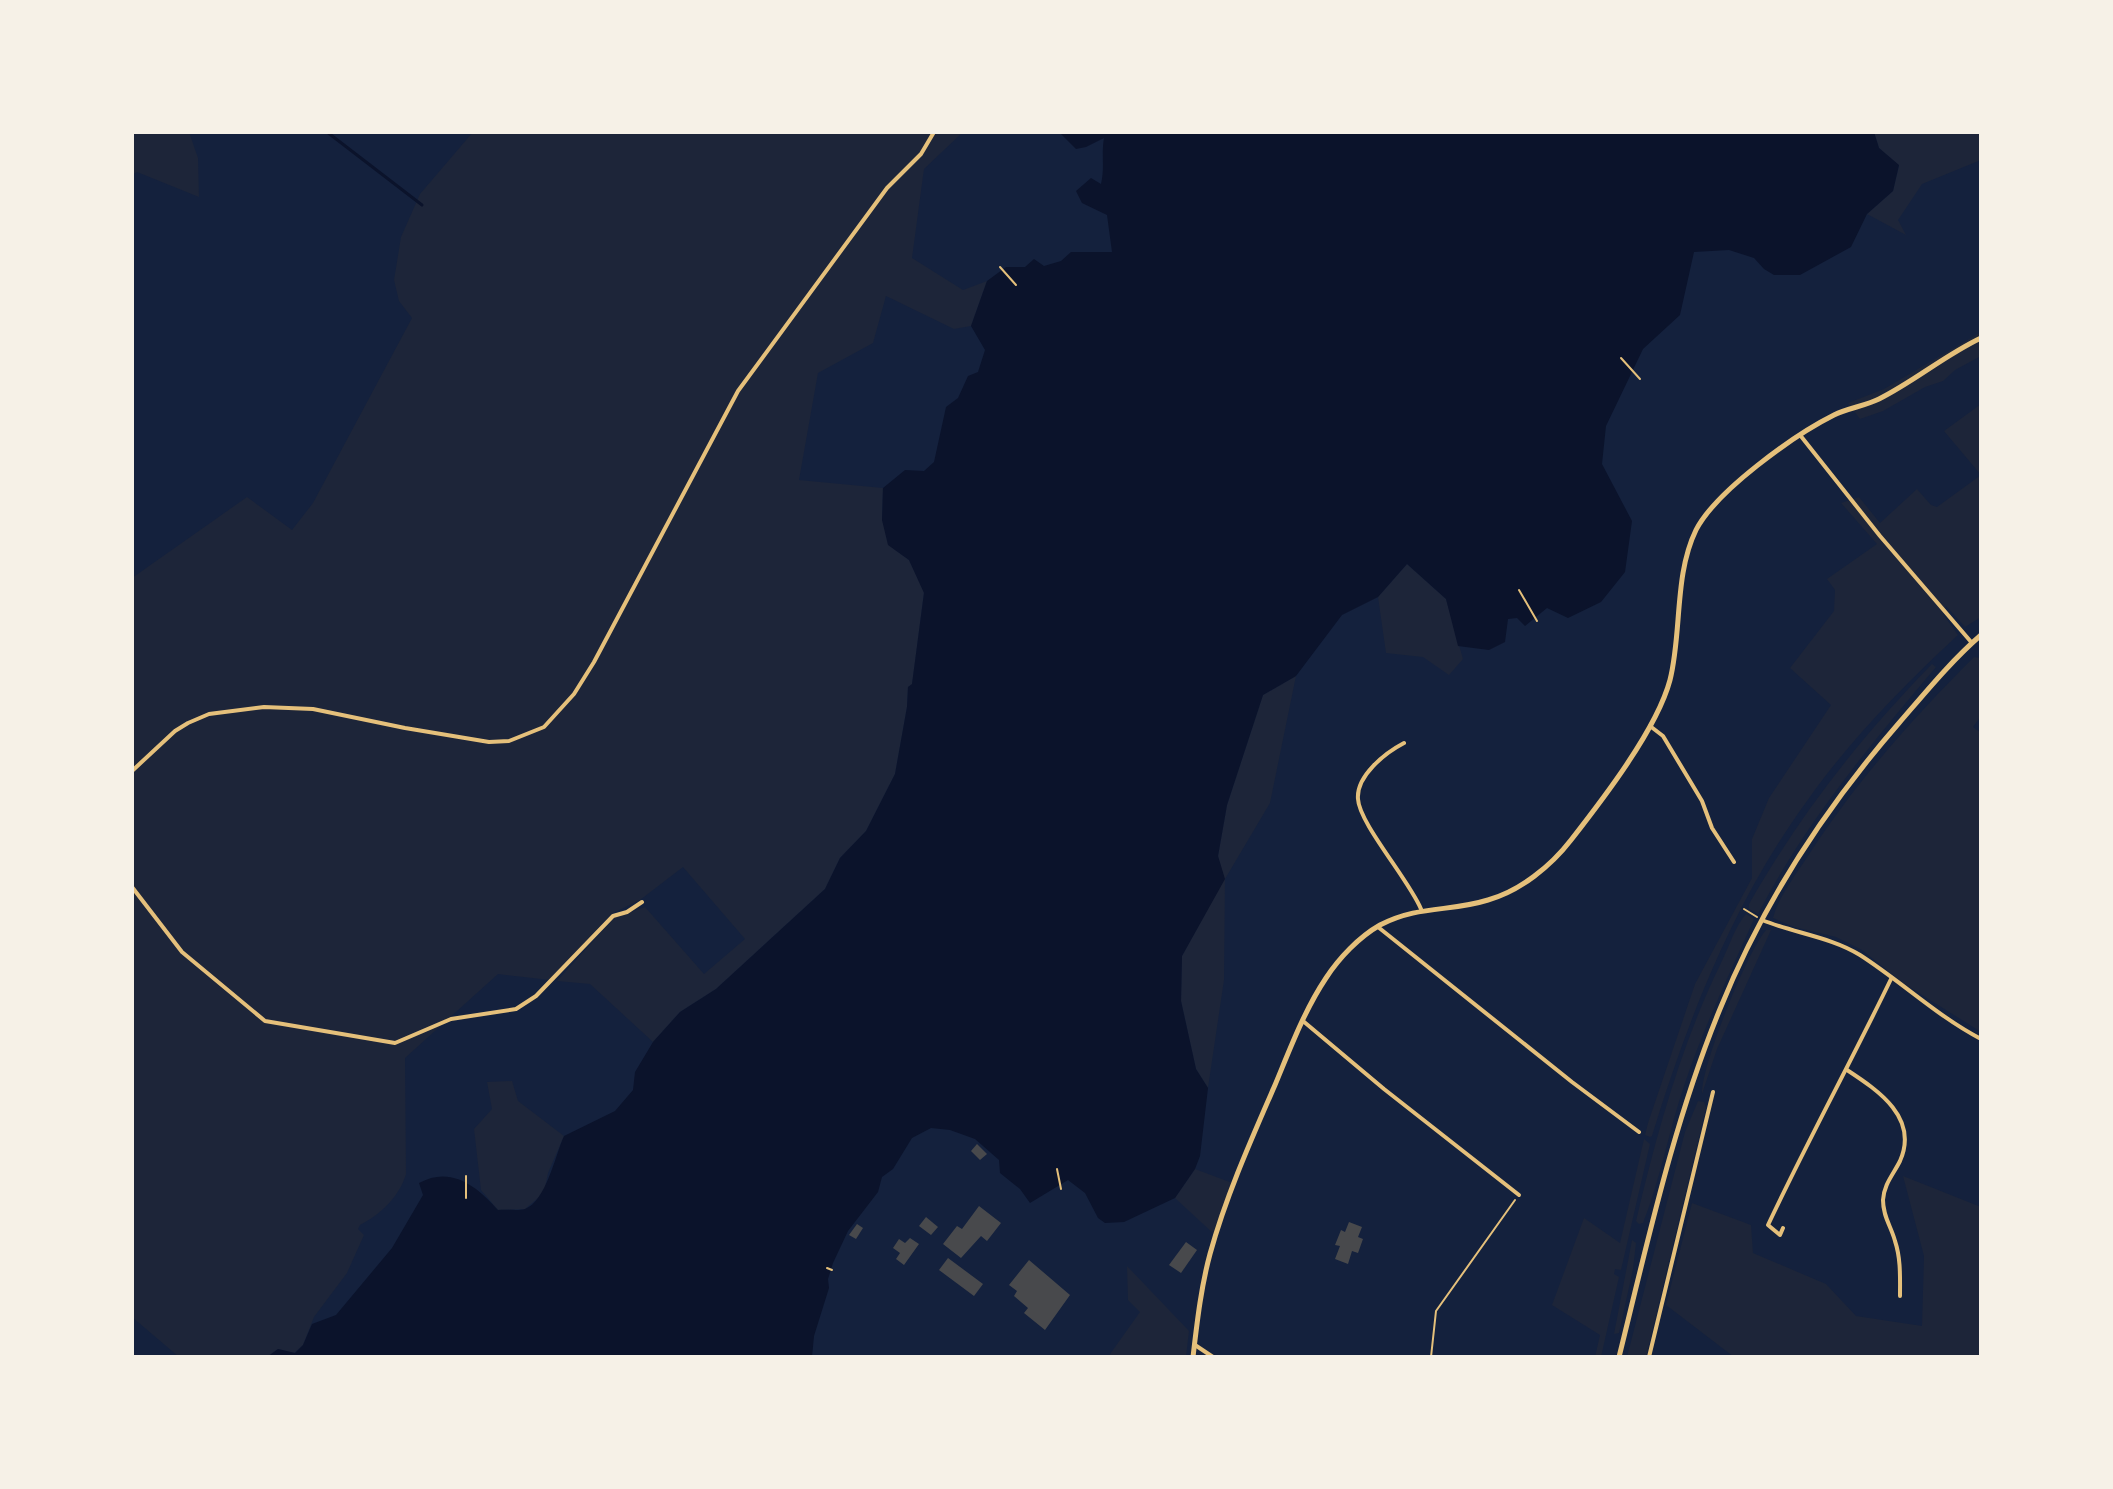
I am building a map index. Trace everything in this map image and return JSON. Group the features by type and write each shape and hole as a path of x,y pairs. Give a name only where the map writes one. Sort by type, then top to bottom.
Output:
{"street":[{"path":"132,771 175,731 209,714 228,710 282,706 313,709 489,742 509,741 544,727 574,694 594,662 738,391 887,188 921,154 934,132"},
{"path":"1193,1357 1205,1273 1217,1232 1259,1122 1303,1021 1327,976 1349,950 1378,927 1421,909 1487,900 1520,886 1547,865 1568,844 1601,800 1663,703 1671,677 1685,570 1695,533 1708,510 1720,497 1800,435 1836,414 1879,399 1981,338"},
{"path":"1800,435 1880,536 1972,643"},
{"path":"1619,1357 1689,1092 1720,1008 1762,920 1819,826 1862,768 1981,635"},
{"path":"1650,726 1663,736 1702,801 1712,828 1734,862"},
{"path":"1404,743 1391,750 1366,775 1358,789 1358,799 1364,818 1421,909"},
{"path":"132,887 182,952 265,1021 395,1043 451,1019 526,1005 567,967 613,916 627,912 642,902"},
{"path":"1762,920 1792,932 1832,941 1859,955 1951,1024 1981,1039"},
{"path":"1378,927 1639,1132"},
{"path":"1783,1228 1780,1235 1768,1225 1891,979"},
{"path":"1303,1021 1519,1195"},
{"path":"1847,1070 1873,1087 1904,1122 1906,1140 1900,1160 1885,1187 1883,1200 1884,1218 1895,1238 1899,1259 1900,1296"},
{"path":"1649,1357 1713,1092"},
{"path":"1195,1345 1213,1357"}],"path":[{"path":"1000,267 1016,285"},
{"path":"1621,358 1640,379"},
{"path":"1519,590 1537,621"},
{"path":"1744,909 1762,920"},
{"path":"1057,1169 1061,1189"},
{"path":"466,1176 466,1198"},
{"path":"1431,1357 1436,1311 1519,1195"},
{"path":"827,1268 832,1270"}],"shaded area":[{"path":"132,132 189,132 198,158 199,197 137,172 132,175"},
{"path":"473,132 963,132 924,169 912,258 963,290 987,281 971,326 954,329 886,296 873,343 818,373 799,480 883,488 882,520 894,549 909,560 924,592 912,685 908,687 895,774 866,831 840,858 825,889 716,989 680,1012 653,1042 590,984 557,981 614,918 645,907 704,974 745,939 683,867 640,900 611,914 550,980 498,974 405,1058 406,1174 388,1204 360,1225 358,1229 364,1235 347,1273 314,1317 303,1345 294,1353 278,1349 267,1357 179,1357 132,1317 132,578 247,497 292,530 313,503 412,318 399,301 394,280 401,237 420,194"},
{"path":"1059,132 1874,132 1879,148 1899,165 1893,191 1867,214 1851,247 1800,275 1774,275 1754,258 1729,250 1694,252 1680,315 1643,349 1606,426 1602,464 1632,521 1625,572 1601,602 1568,618 1547,608 1525,626 1517,618 1508,619 1505,642 1489,650 1458,646 1446,599 1407,564 1378,597 1342,615 1296,676 1263,695 1227,805 1218,856 1225,879 1182,956 1181,1001 1196,1069 1208,1088 1200,1156 1175,1198 1124,1222 1105,1223 1098,1218 1085,1193 1068,1180 1030,1203 1020,1189 1000,1173 999,1160 975,1139 950,1130 931,1128 912,1138 893,1169 882,1177 878,1192 848,1231 828,1279 829,1288 814,1336 812,1357 267,1357 278,1349 295,1353 303,1345 312,1324 336,1315 392,1248 423,1195 419,1183 442,1176 463,1181 498,1210 522,1210 532,1204 544,1188 564,1136 615,1111 633,1090 635,1072 653,1042 680,1012 716,989 825,889 840,858 866,831 895,774 908,687 912,684 924,593 909,560 888,545 882,520 883,488 905,470 924,471 934,462 946,407 958,398 968,376 978,372 985,350 971,326 987,281 1006,267 1025,267 1034,259 1044,266 1061,261 1071,252 1112,252 1107,215 1082,203 1076,191 1091,178 1101,184 1104,138 1076,149"},
{"path":"1874,132 1981,132 1981,160 1922,184 1898,220 1906,235 1867,214 1893,191 1899,166 1879,148"},
{"path":"1981,332 1981,356 1955,370 1943,381 1860,419 1848,403 1884,389"},
{"path":"1981,404 1981,475 1944,431"},
{"path":"1981,475 1981,617 1965,627 1946,606 1943,614 1958,635 1859,735 1781,839 1735,920 1681,1048 1652,1136 1645,1135 1695,984 1752,878 1752,839 1769,798 1831,705 1790,668 1834,611 1835,590 1827,579 1877,544 1841,503 1859,497 1880,523 1917,489 1931,505 1937,507"},
{"path":"1407,564 1446,599 1463,659 1449,675 1423,657 1386,653 1378,597"},
{"path":"1974,657 1981,658 1981,716 1973,727 1981,733 1981,1032 1903,983 1862,950 1836,937 1794,927 1773,918 1787,888 1824,831 1864,779"},
{"path":"1932,664 1936,667 1863,755 1818,816 1776,880 1758,914 1749,909 1749,904 1789,839 1833,778 1880,720"},
{"path":"1296,676 1270,803 1225,879 1224,980 1208,1088 1196,1069 1181,1001 1182,956 1224,879 1218,856 1227,805 1263,695"},
{"path":"1746,914 1754,919 1692,1062 1649,1206 1643,1223 1639,1224 1636,1221 1682,1057 1735,931"},
{"path":"1766,930 1771,930 1717,1049 1702,1094 1709,1060 1726,1010"},
{"path":"512,1081 518,1101 564,1136 548,1173 544,1193 525,1209 498,1210 481,1190 474,1129 492,1109 487,1082"},
{"path":"1698,1101 1704,1102 1706,1108 1646,1357 1627,1357 1685,1132"},
{"path":"1644,1139 1650,1144 1621,1270 1615,1269 1614,1274 1619,1277 1601,1357 1595,1357 1600,1335 1552,1305 1584,1218 1620,1243"},
{"path":"1195,1169 1235,1184 1214,1234 1175,1198"},
{"path":"1903,1176 1981,1207 1981,1357 1734,1357 1666,1305 1692,1203 1751,1225 1753,1253 1826,1284 1856,1316 1922,1326 1924,1256"},
{"path":"1632,1240 1636,1243 1633,1269 1619,1333 1614,1334"},
{"path":"1127,1266 1189,1331 1186,1357 1108,1357 1140,1312 1128,1300"}],"building":[{"path":"977,1144 987,1154 980,1160 971,1151"},
{"path":"979,1206 1001,1223 987,1241 981,1236 961,1258 943,1244 957,1226 962,1229"},
{"path":"926,1217 938,1227 931,1235 919,1226"},
{"path":"1349,1222 1362,1227 1358,1237 1363,1239 1358,1253 1352,1251 1348,1264 1335,1259 1340,1246 1335,1245 1341,1230 1345,1232"},
{"path":"857,1224 863,1228 856,1239 849,1235"},
{"path":"910,1238 919,1244 904,1265 896,1259 900,1253 893,1248 899,1239 905,1243"},
{"path":"1186,1242 1197,1250 1181,1273 1169,1265"},
{"path":"948,1258 983,1284 974,1296 939,1270"},
{"path":"1029,1260 1070,1295 1045,1330 1024,1313 1028,1308 1014,1296 1017,1291 1009,1285"}],"waterway":[{"path":"327,132 422,205"}]}
